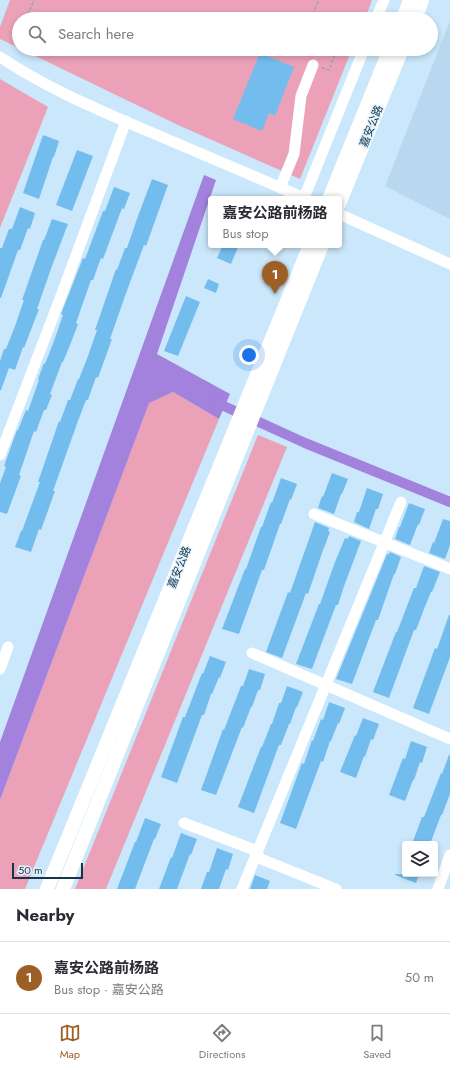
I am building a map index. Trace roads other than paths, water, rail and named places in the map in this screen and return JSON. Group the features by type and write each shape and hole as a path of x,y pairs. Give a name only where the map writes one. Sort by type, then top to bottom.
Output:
{"main road":[{"path":"406,12 410,0"},
{"path":"418,12 422,0"},
{"name":"嘉安公路","path":"330,196 387,56"},
{"name":"嘉安公路","path":"342,197 399,56"},
{"name":"嘉安公路","path":"63,889 252,403 309,248"},
{"name":"嘉安公路","path":"252,403 321,248"},
{"name":"嘉安公路","path":"47,889 240,433"}],"street":[{"path":"379,12 384,0"},
{"path":"306,196 361,56"},
{"path":"0,57 52,88 300,196"},
{"path":"280,188 294,154 301,96 312,65"},
{"path":"0,455 126,121"},
{"path":"342,215 450,264"},
{"path":"242,889 401,502"},
{"path":"314,514 450,569"},
{"path":"0,669 7,647"},
{"path":"252,653 450,739"},
{"path":"184,823 252,849 261,859 336,889"},
{"path":"438,889 450,855"}],"waterway":[{"path":"213,401 305,443 450,502"}],"place":[{"name":"嘉安公路前杨路","path":"275,294"}]}
